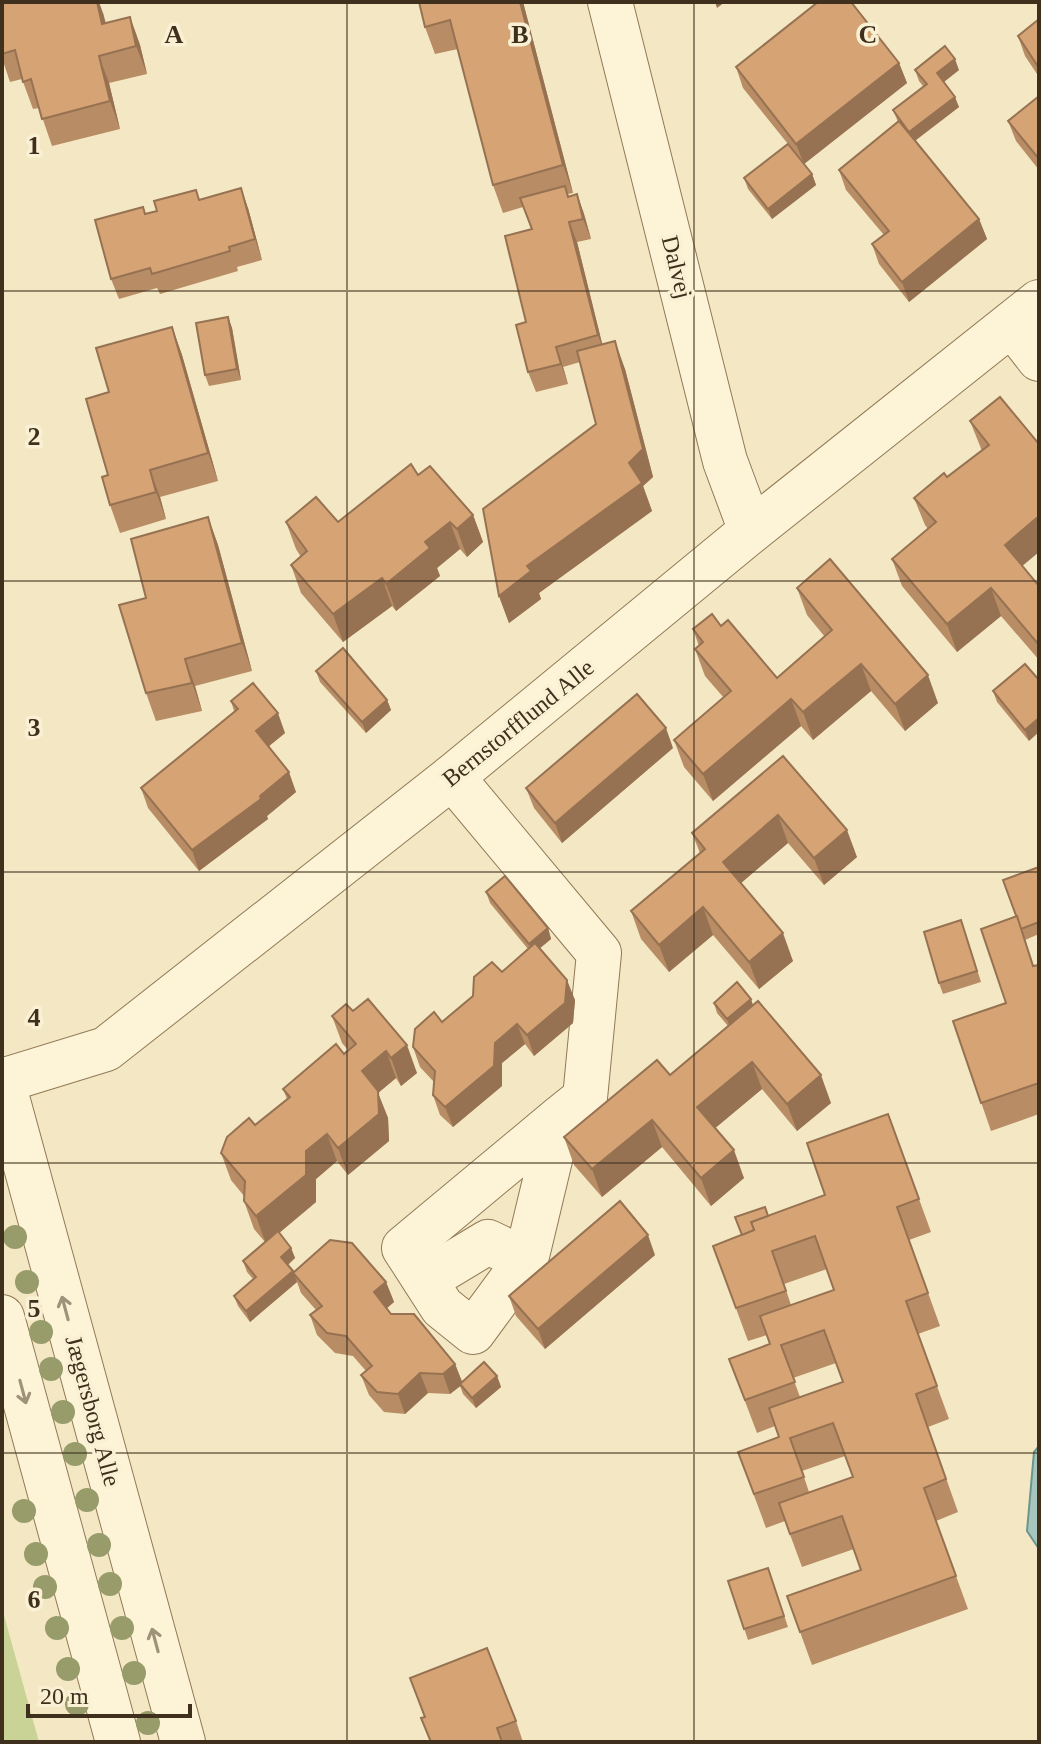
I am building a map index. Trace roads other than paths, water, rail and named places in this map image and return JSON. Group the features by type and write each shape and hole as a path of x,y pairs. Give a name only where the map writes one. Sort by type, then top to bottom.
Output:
{"street":[{"name":"Dalvej","path":"610,2 725,461 751,531"},
{"name":"Bernstorfflund Alle","path":"2,1080 106,1049 452,777 751,531 1025,313 1039,359"},
{"path":"452,777 599,953 585,1098 560,1118 404,1248 442,1307 473,1332 526,1260 560,1118"},
{"name":"Jægersborg Alle","path":"2,1080 183,1742"},
{"path":"425,1280 488,1242 526,1260"},
{"path":"2,1317 118,1742"}],"water":[{"path":"1039,1446 1039,1549 1027,1531 1034,1452"}]}
